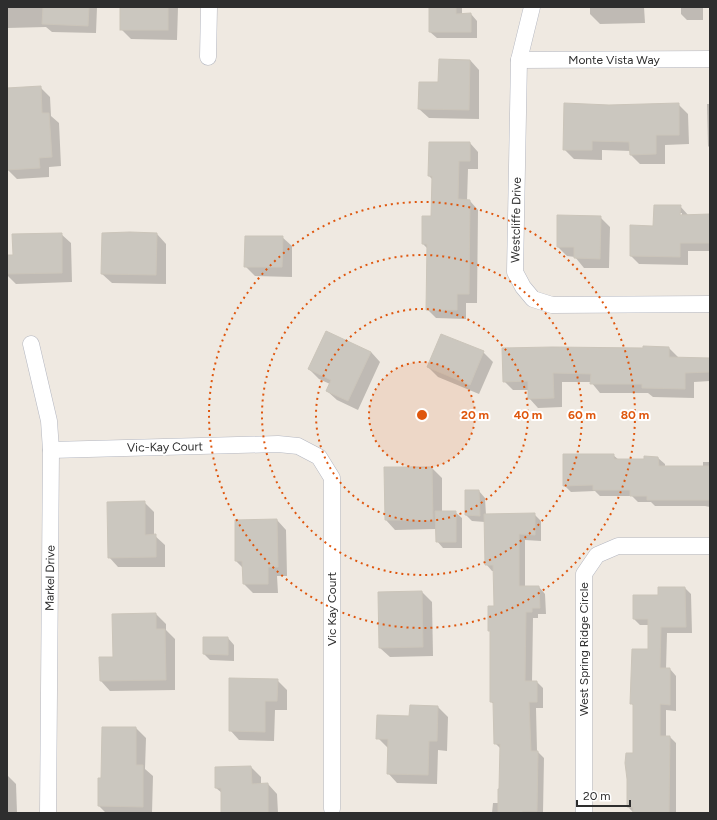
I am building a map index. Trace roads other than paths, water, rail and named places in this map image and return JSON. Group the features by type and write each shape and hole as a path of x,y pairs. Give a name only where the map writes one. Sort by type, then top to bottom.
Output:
{"street":[{"path":"208,56 209,7"},
{"name":"Westcliffe Drive","path":"532,7 519,60 515,272 523,287 533,299 552,305 710,304"},
{"name":"Monte Vista Way","path":"519,60 710,59"},
{"name":"Markel Drive","path":"31,344 49,422 51,450 48,813"},
{"name":"Vic-Kay Court","path":"51,450 278,444"},
{"name":"Vic Kay Court","path":"278,444 298,446 320,457 332,478 332,809"},
{"name":"West Spring Ridge Circle","path":"584,813 584,574 597,555 618,546 710,546"}]}
